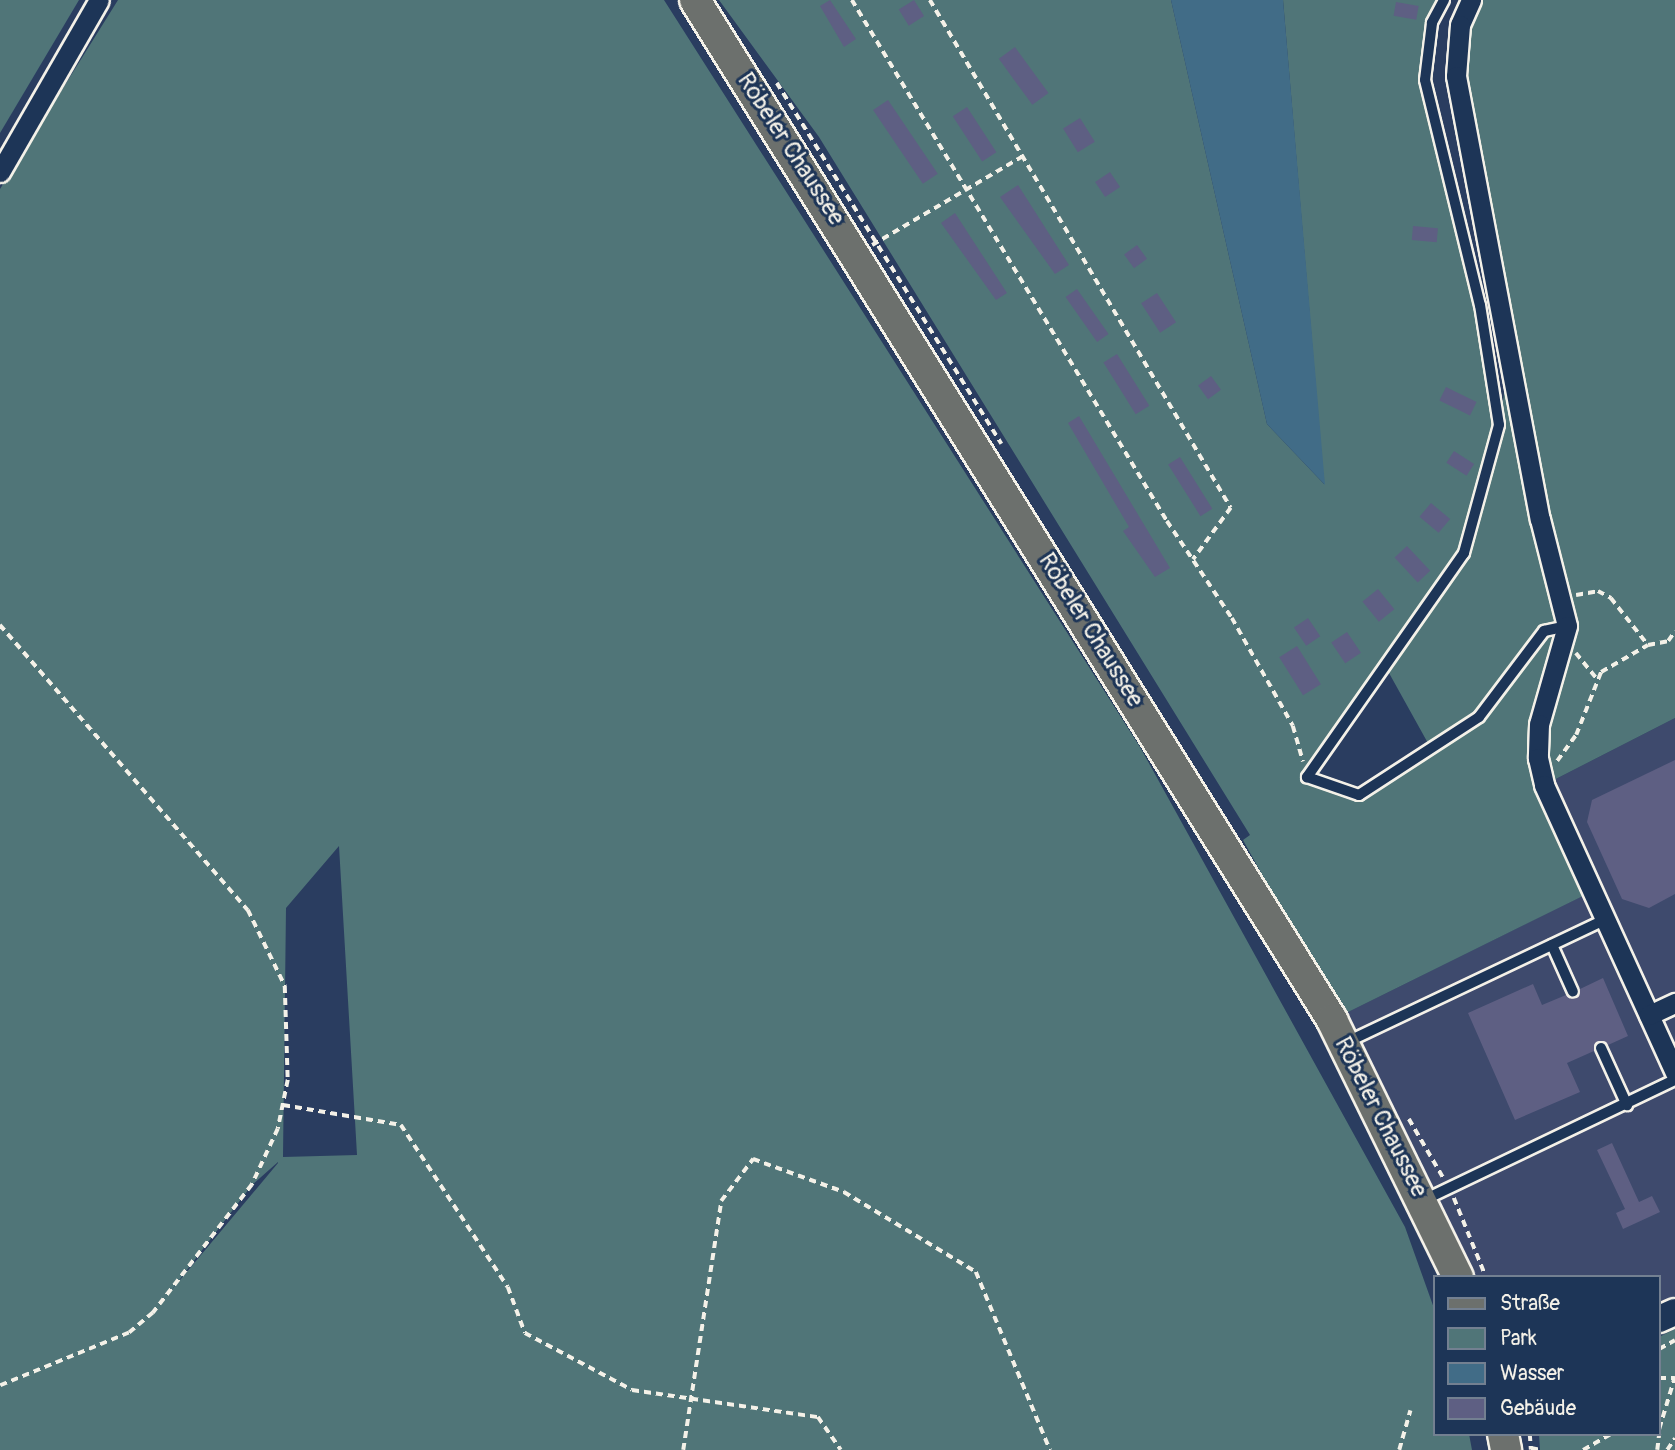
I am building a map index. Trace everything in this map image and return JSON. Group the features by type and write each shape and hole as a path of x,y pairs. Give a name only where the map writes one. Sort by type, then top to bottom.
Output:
{"main road":[{"name":"Röbeler Chaussee","path":"695,0 858,252 1345,1043 1424,1200 1457,1275"}],"street":[{"path":"0,172 99,0"},
{"path":"1471,0 1460,25 1456,76 1540,519 1564,601 1566,635 1539,723 1542,776 1675,1073"},
{"path":"1649,1015 1675,1003"}],"lane":[{"path":"1444,0 1432,23 1425,80 1480,305 1499,425 1464,553 1307,777 1359,795 1479,717 1544,631 1566,635"},
{"path":"1345,1043 1606,919"},
{"path":"1552,946 1573,992"},
{"path":"1601,1048 1628,1105"},
{"path":"1424,1200 1628,1105 1675,1080"}],"path":[{"path":"852,0 964,189 1293,726 1307,777"},
{"path":"930,0 1025,155 1231,508 1193,560"},
{"path":"858,252 1025,155"},
{"path":"1564,601 1585,592 1611,598 1648,645"},
{"path":"0,1387 129,1333 152,1313 252,1185 283,1105 285,986 248,910 1,629"},
{"path":"1542,776 1576,735 1597,679 1648,645 1668,641 1675,631"},
{"path":"1566,635 1597,679"},
{"path":"283,1105 401,1125 508,1287 525,1333 632,1390 818,1417 841,1450"},
{"path":"683,1450 721,1201 754,1159 844,1192 976,1272 1050,1450"},
{"path":"1661,1425 1674,1377"},
{"path":"1399,1450 1410,1411"},
{"path":"1583,1450 1608,1436"},
{"path":"1667,1450 1675,1438"},
{"path":"1522,1443 1541,1450"}],"shaded area":[{"path":"1675,718 1675,1312 1661,1318 1661,1275 1457,1275 1332,1020 1592,891 1544,785"}],"green space":[{"path":"0,0 79,0 0,133"},
{"path":"118,0 664,0 1140,747 1405,1227 1434,1308 1434,1436 1469,1436 1472,1450 0,1450 0,189","holes":["339,846 357,1155 283,1157 286,908","278,1163 170,1292 252,1185"]},
{"path":"719,0 1171,0 1267,424 1324,484 1283,0 1444,0 1432,23 1425,80 1480,305 1500,422 1510,351 1456,76 1471,0 1675,0 1675,718 1544,785 1593,891 1332,1020 1332,1002 1243,840 1250,835 819,137","holes":["1384,664 1429,745 1359,795 1307,776"]},
{"path":"1675,1329 1675,1450 1540,1450 1539,1436 1661,1436 1661,1336"}],"water":[{"path":"1171,0 1283,0 1325,485 1267,424"}],"building":[{"path":"830,0 856,39 844,47 820,6"},
{"path":"914,0 924,16 909,26 899,10"},
{"path":"1396,2 1419,6 1416,20 1394,16"},
{"path":"1015,47 1049,93 1032,105 999,59"},
{"path":"888,100 938,174 923,184 873,110"},
{"path":"967,107 996,152 982,162 953,116"},
{"path":"1080,118 1095,142 1078,152 1063,129"},
{"path":"1110,172 1120,187 1105,197 1095,182"},
{"path":"1018,185 1069,265 1055,274 1000,197"},
{"path":"955,213 1007,293 996,300 941,223"},
{"path":"1413,226 1438,228 1437,242 1412,240"},
{"path":"1137,245 1147,259 1134,268 1124,254"},
{"path":"1077,289 1109,334 1097,342 1066,297"},
{"path":"1157,293 1176,322 1160,333 1141,303"},
{"path":"1117,354 1149,406 1136,414 1103,362"},
{"path":"1211,376 1221,390 1208,399 1198,385"},
{"path":"1446,387 1477,402 1470,415 1439,400"},
{"path":"1079,416 1170,568 1155,577 1123,531 1129,527 1068,423"},
{"path":"1454,451 1474,464 1467,476 1446,463"},
{"path":"1180,457 1212,509 1200,516 1168,464"},
{"path":"1431,503 1450,519 1439,533 1419,517"},
{"path":"1407,546 1430,571 1418,582 1395,558"},
{"path":"1378,589 1394,609 1379,622 1362,602"},
{"path":"1308,618 1320,636 1306,646 1294,628"},
{"path":"1347,632 1361,653 1345,663 1331,643"},
{"path":"1297,646 1321,684 1303,695 1279,657"},
{"path":"1675,760 1675,894 1649,908 1622,899 1587,822 1592,800"},
{"path":"1603,978 1628,1036 1608,1045 1599,1041 1594,1051 1567,1063 1580,1092 1515,1120 1468,1013 1533,984 1542,1005 1566,995 1575,999 1580,989"},
{"path":"1612,1143 1639,1202 1652,1196 1660,1212 1623,1229 1616,1213 1625,1209 1597,1150"}]}
